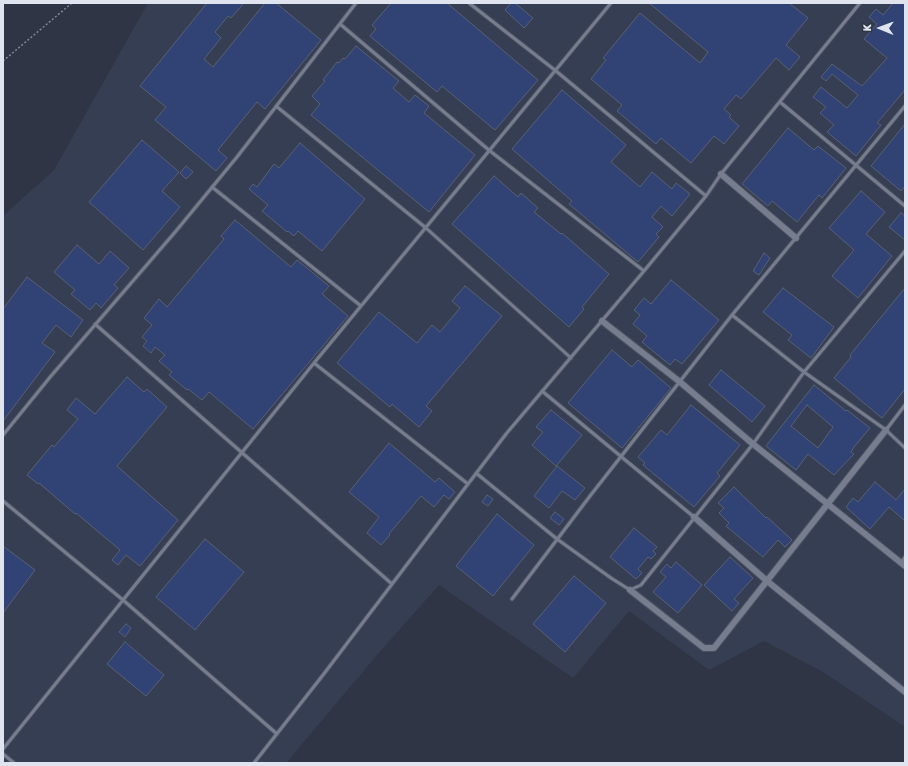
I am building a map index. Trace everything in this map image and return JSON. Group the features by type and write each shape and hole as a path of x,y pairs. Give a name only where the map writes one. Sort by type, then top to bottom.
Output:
{"street":[{"path":"721,174 796,238"},
{"path":"602,321 680,382 753,444 903,564"},
{"path":"630,590 704,648 714,648 886,430"},
{"path":"694,517 766,581 905,692"}],"lane":[{"path":"3,436 51,376 212,187 356,3"},
{"path":"469,3 556,71 706,196"},
{"path":"3,750 314,363 611,3"},
{"path":"254,763 506,434 706,196 721,174 860,3"},
{"path":"340,24 490,151 644,271"},
{"path":"780,102 905,206"},
{"path":"276,106 426,228 571,358"},
{"path":"512,599 590,496 732,315 905,106"},
{"path":"212,187 361,306"},
{"path":"476,473 557,539 611,578 630,590 641,585 753,444 804,372 905,251"},
{"path":"732,315 804,372 886,430 905,448"},
{"path":"95,324 392,584"},
{"path":"314,363 468,484"},
{"path":"542,391 694,517"},
{"path":"886,430 905,405"},
{"path":"3,501 123,600 277,734"},
{"path":"903,564 905,557"},
{"path":"3,754 14,763"}],"path":[{"path":"3,61 72,3"}],"shaded area":[{"path":"148,3 905,3 905,727 823,672 764,641 709,670 629,611 573,678 439,585 378,654 286,763 3,763 3,216 54,170"}],"building":[{"path":"207,3 244,3 231,18 228,16 215,32 221,38 204,59 213,67 265,3 276,3 321,40 265,109 257,102 218,150 227,158 216,171 155,120 166,107 140,86"},
{"path":"391,3 447,3 538,80 495,130 442,86 437,92 370,36 376,29 372,25"},
{"path":"511,3 515,3 533,18 524,28 505,10"},
{"path":"649,3 789,3 808,18 786,45 800,57 789,70 776,58 741,99 736,95 724,109 731,115 729,117 739,126 724,144 714,136 691,163 661,138 656,144 617,111 622,105 591,79 606,60 603,58 640,13 700,63 708,52"},
{"path":"893,3 905,3 905,90 877,123 881,125 856,156 827,132 834,125 820,113 826,107 813,97 821,87 847,108 858,95 832,74 826,81 821,77 832,64 862,86 887,58 864,39 877,24 869,17 876,9 883,15"},
{"path":"356,46 399,81 393,88 409,102 415,95 429,106 424,113 475,155 429,212 311,115 320,104 312,96 325,81 323,80 337,62 339,63 343,58 345,59"},
{"path":"562,90 626,145 611,162 640,187 652,172 672,189 676,183 690,194 672,216 661,206 652,217 663,227 656,234 659,237 638,262 569,204 572,201 512,149"},
{"path":"905,124 905,186 901,191 871,166"},
{"path":"788,128 814,150 818,146 846,168 822,198 819,195 797,222 772,201 768,206 742,184"},
{"path":"142,140 179,172 162,191 180,207 143,250 89,202"},
{"path":"300,143 365,199 322,251 298,231 294,236 288,231 287,232 262,211 268,205 249,189 253,184 257,187 274,164 279,168"},
{"path":"186,166 193,172 186,179 180,173"},
{"path":"494,176 518,197 521,193 538,208 534,212 561,234 562,233 609,274 582,307 584,309 569,327 452,224"},
{"path":"861,191 885,212 866,234 892,256 858,298 832,276 854,250 829,228"},
{"path":"901,213 905,216 905,240 889,227"},
{"path":"235,220 291,267 297,260 329,286 322,294 348,316 253,429 209,392 202,400 188,389 187,390 169,375 172,372 159,361 165,355 155,347 151,353 143,346 147,341 142,337 152,325 144,318 159,299 167,307 224,239 221,236"},
{"path":"77,245 99,264 110,251 129,268 114,285 118,288 101,308 96,303 90,310 71,294 75,290 54,272"},
{"path":"764,253 770,258 759,275 753,271"},
{"path":"27,277 83,320 71,337 56,325 42,343 55,352 3,421 3,309"},
{"path":"671,280 719,320 682,364 675,359 670,365 642,342 647,336 633,324 640,315 634,310 644,298 651,304"},
{"path":"465,286 502,316 426,406 432,411 419,427 392,404 390,407 337,363 379,312 417,343 432,325 440,332 460,308 452,301"},
{"path":"783,288 834,327 811,358 788,340 792,335 763,312"},
{"path":"905,288 905,389 882,418 834,378 851,357 850,355"},
{"path":"612,350 632,367 638,360 671,388 622,448 568,403"},
{"path":"721,370 765,406 752,422 709,385"},
{"path":"127,377 144,392 147,389 167,407 117,466 178,520 140,566 126,555 118,565 112,560 120,550 39,483 38,484 27,475 52,445 54,447 78,419 67,410 76,398 95,414"},
{"path":"814,385 870,428 854,447 851,452 854,454 834,475 808,454 796,470 766,446","holes":["807,405 833,427 818,448 791,426"]},
{"path":"691,405 740,445 717,473 720,476 694,507 643,465 645,463 638,457 661,430 667,435"},
{"path":"551,410 582,435 556,466 532,445 543,432 536,427"},
{"path":"389,443 435,482 439,478 455,492 449,499 444,495 434,507 421,496 381,545 367,533 379,517 349,492"},
{"path":"557,466 585,488 575,500 562,491 549,508 534,496"},
{"path":"875,482 896,500 905,489 905,521 889,507 870,529 846,507 853,498 858,502"},
{"path":"734,487 766,518 767,517 792,540 785,547 778,540 763,557 726,526 729,523 719,513 724,508 718,503"},
{"path":"487,495 493,499 488,506 482,502"},
{"path":"555,512 564,519 559,525 550,518"},
{"path":"497,514 534,545 493,596 456,566"},
{"path":"634,528 657,547 653,551 656,554 651,559 648,557 638,569 642,573 636,579 610,557"},
{"path":"205,539 244,572 195,630 156,597"},
{"path":"3,546 35,570 3,613"},
{"path":"730,557 753,578 734,599 739,603 732,611 704,585"},
{"path":"676,562 702,585 678,613 653,592 666,577 660,572 667,564 671,568"},
{"path":"574,576 606,603 565,652 533,624"},
{"path":"126,624 131,628 125,637 119,632"},
{"path":"125,642 164,675 146,696 107,664"}]}
